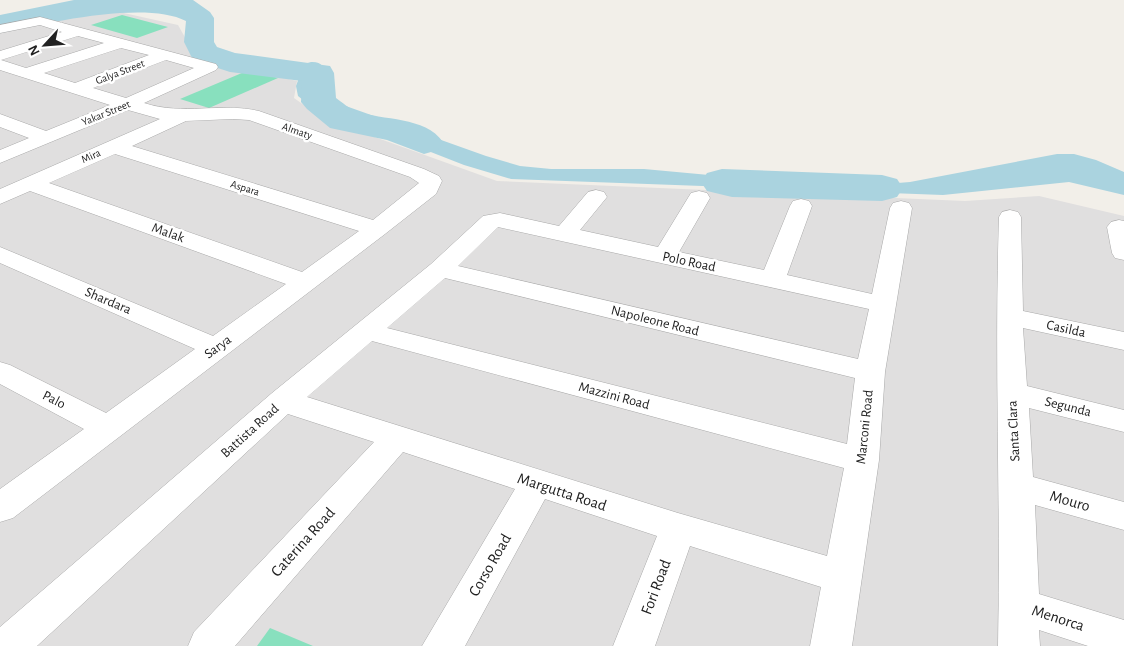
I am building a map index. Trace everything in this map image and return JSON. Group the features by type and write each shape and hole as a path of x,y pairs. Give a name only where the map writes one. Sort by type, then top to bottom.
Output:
{"street":[{"path":"0,29 40,21 165,55"},
{"path":"0,56 79,32"},
{"path":"27,73 120,43"},
{"name":"Yakar Street","path":"0,157 128,104 210,67 165,55"},
{"name":"Galya Street","path":"74,89 165,55"},
{"name":"Almaty","path":"0,64 74,89 156,113 183,116 232,113 252,115 417,173 431,182"},
{"name":"Mira","path":"0,196 183,116"},
{"path":"0,120 47,138"},
{"name":"Aspara","path":"114,147 377,229"},
{"name":"Sarya","path":"0,508 377,229 428,189 431,182"},
{"name":"Malak","path":"30,184 306,282"},
{"path":"564,234 596,196"},
{"path":"664,257 699,198"},
{"path":"772,281 801,206"},
{"name":"Marconi Road","path":"831,646 862,460 870,372 901,208"},
{"name":"Santa Clara","path":"1010,217 1009,317 1017,486 1019,646"},
{"name":"Polo Road","path":"495,219 883,304"},
{"name":"Battista Road","path":"8,646 284,401 440,269 495,219"},
{"path":"1119,227 1124,253"},
{"name":"Shardara","path":"0,254 217,348"},
{"name":"Napoleone Road","path":"440,269 870,372"},
{"name":"Casilda","path":"1009,317 1124,341"},
{"name":"Mazzini Road","path":"366,331 862,460"},
{"name":"Palo","path":"0,372 109,428"},
{"name":"Segunda","path":"1012,393 1124,421"},
{"name":"Margutta Road","path":"284,401 396,439 678,528 842,577"},
{"name":"Caterina Road","path":"209,646 396,439"},
{"name":"Corso Road","path":"443,646 536,483"},
{"name":"Mouro","path":"1017,486 1124,516"},
{"name":"Fori Road","path":"634,646 678,528"},
{"name":"Menorca","path":"1020,606 1124,639"}],"shaded area":[{"path":"92,6 178,25 196,57 297,81 294,98 322,118 497,181 965,201 1039,196 1124,216 1124,646 0,646 0,27"}],"green space":[{"path":"122,15 168,27 137,38 91,25"},
{"path":"249,70 278,78 209,108 180,99"},
{"path":"270,628 313,646 257,646"}],"water":[{"path":"311,62 321,65 323,68 325,77 323,94 329,100 486,156 520,166 551,169 644,169 709,175 770,185 861,186 910,182 1057,154 1074,154 1096,160 1124,172 1124,195 1069,182 943,195 511,179 464,165 308,104 298,96 296,86 304,64"}],"waterway":[{"path":"0,24 89,5 145,0 183,6 200,18 199,42 204,53 230,62 318,73 319,102 343,120 398,131 424,142"},
{"path":"722,182 732,184 882,188"}]}
